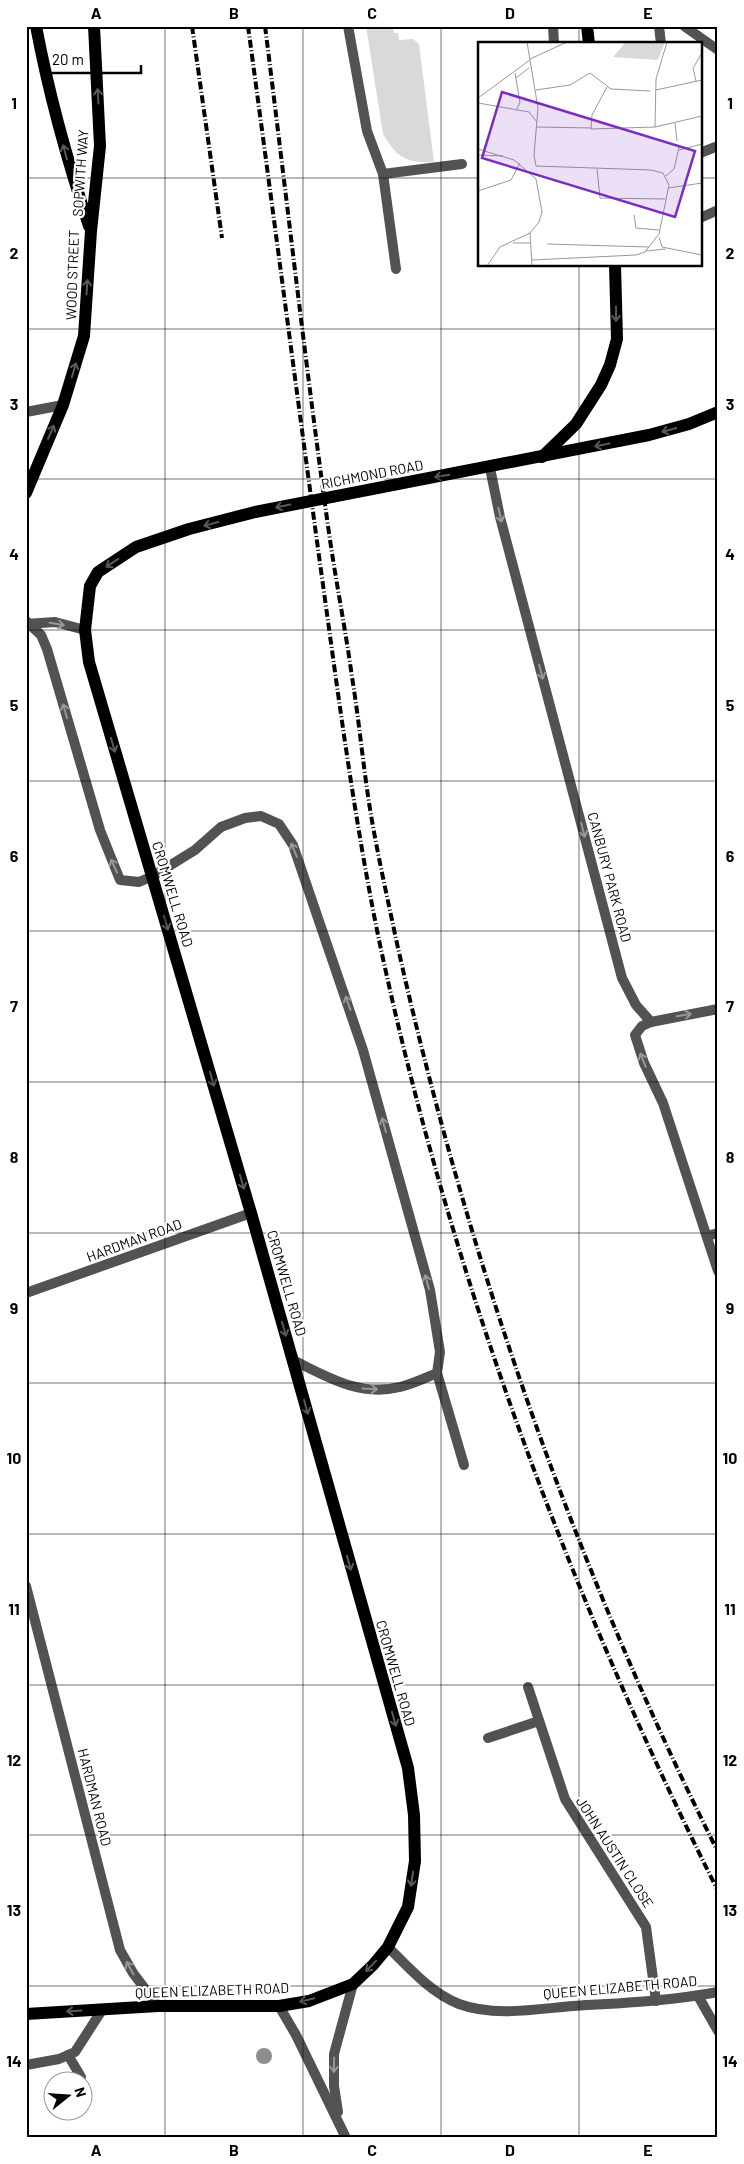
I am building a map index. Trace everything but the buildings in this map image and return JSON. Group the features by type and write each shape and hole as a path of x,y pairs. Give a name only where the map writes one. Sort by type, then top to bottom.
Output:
{"main road":[{"name":"WOOD STREET","path":"26,492 63,405 84,336 91,231 66,156 46,78 36,26"},
{"name":"SOPWITH WAY","path":"91,231 100,146 94,26"},
{"path":"587,26 589,42"},
{"path":"542,457 576,424 601,385 610,365 617,339 615,266"},
{"name":"RICHMOND ROAD","path":"85,630 87,598 90,586 98,572 136,548 189,529 255,512 490,468 650,435 689,424 718,412"},
{"name":"CROMWELL ROAD","path":"85,630 89,662 251,1213 408,1768 414,1815 415,1860 408,1906 388,1946"},
{"name":"QUEEN ELIZABETH ROAD","path":"26,2014 158,2006 279,2006 309,2001 353,1984 373,1965 388,1946"}],"street":[{"path":"348,26 367,131 383,174 396,269"},
{"path":"552,26 554,42"},
{"path":"659,26 661,42"},
{"path":"684,26 718,50"},
{"path":"702,153 718,146"},
{"path":"383,174 462,164"},
{"path":"702,217 718,210"},
{"path":"26,412 63,405"},
{"name":"CANBURY PARK ROAD","path":"490,468 500,517 622,978 636,1005 651,1022"},
{"path":"27,623 55,622 85,630"},
{"path":"27,623 41,635 47,649 100,830 120,880 139,882 153,876 195,850 221,827 245,818 261,816 279,824 293,846 364,1050 424,1271 435,1317 440,1352 437,1373 464,1465"},
{"path":"718,1009 651,1022 642,1026 635,1035 644,1063 655,1084 718,1271"},
{"name":"HARDMAN ROAD","path":"26,1293 251,1213"},
{"path":"707,1236 718,1233"},
{"path":"292,1360 335,1382 369,1390 400,1388 437,1373"},
{"name":"HARDMAN ROAD","path":"26,1586 120,1950 132,1973 158,2006"},
{"name":"JOHN AUSTIN CLOSE","path":"528,1687 565,1799 646,1927 656,2001"},
{"path":"488,1738 539,1721"},
{"name":"QUEEN ELIZABETH ROAD","path":"388,1946 440,1994 460,2004 486,2010 656,2001 718,1992"},
{"path":"339,2121 334,2086 334,2054 353,1984"},
{"path":"698,1996 718,2032"},
{"path":"279,2006 288,2019 346,2138"},
{"path":"26,2065 59,2059 75,2052 102,2010"},
{"path":"68,2055 78,2072"}],"shaded area":[{"path":"366,26 393,26 394,33 398,33 399,40 413,39 419,44 434,162 416,162 403,157 393,148 383,134"}],"railway":[{"path":"192,26 222,238"},
{"path":"248,26 353,797 379,940 407,1063 440,1185 477,1307 518,1426 563,1545 611,1662 663,1777 718,1891"},
{"path":"265,26 303,339 370,809 396,939 424,1057 455,1174 490,1290 529,1405 571,1519 616,1632 665,1743 718,1852"}]}
